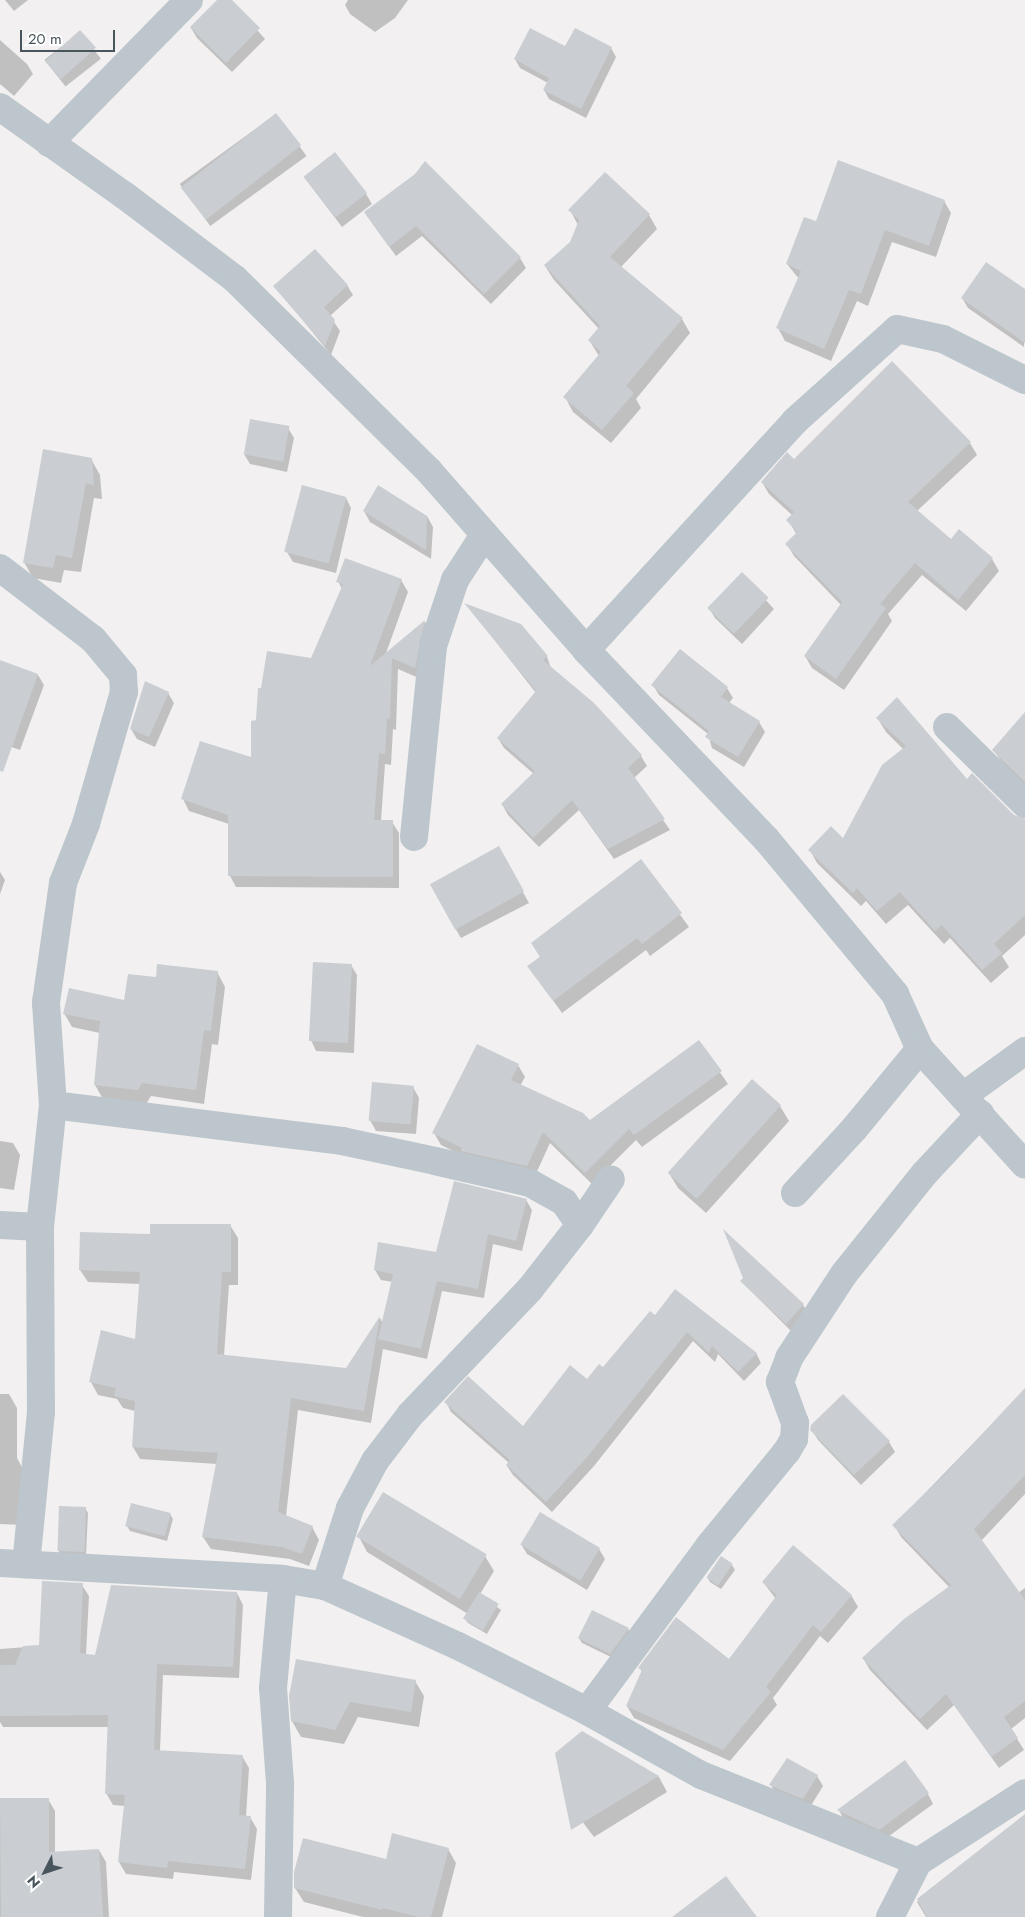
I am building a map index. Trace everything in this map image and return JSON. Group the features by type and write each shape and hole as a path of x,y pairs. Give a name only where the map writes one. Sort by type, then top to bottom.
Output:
{"street":[{"path":"49,143 189,0"},
{"path":"0,107 124,195 235,279 429,471 586,650 766,839 895,994 920,1050 1025,1165"},
{"path":"586,650 795,421 897,329 943,339 1025,380"},
{"path":"414,837 433,646 455,580 484,535"},
{"path":"0,568 93,639 123,675 119,714 86,824 63,883 46,1003 53,1105 40,1227 41,1412 13,1564 282,1579 325,1586 458,1646 587,1711 701,1775 918,1862"},
{"path":"947,727 1025,804"},
{"path":"795,1193 854,1129 920,1050"},
{"path":"587,1711 709,1546 787,1451 794,1439 795,1423 780,1382 789,1358 844,1274 925,1173 971,1105 1025,1051"},
{"path":"53,1105 342,1141 435,1161 530,1183 564,1202 580,1225"},
{"path":"325,1586 350,1508 375,1460 410,1415 530,1289 580,1225 611,1179"},
{"path":"0,1225 40,1227"},
{"path":"278,1917 280,1783 273,1688 282,1579"},
{"path":"890,1917 918,1862 1025,1793"}],"building":[{"path":"217,0 232,0 260,28 226,63 190,27"},
{"path":"530,28 565,46 575,28 612,47 581,109 543,90 549,78 514,59"},
{"path":"80,30 96,48 61,79 45,61"},
{"path":"276,113 301,145 206,220 181,187"},
{"path":"335,152 367,193 335,218 303,177"},
{"path":"838,160 945,200 929,246 885,230 861,294 849,290 824,349 776,328 801,271 786,264 804,217 816,221"},
{"path":"425,161 521,257 484,294 416,226 389,247 364,212 415,174"},
{"path":"605,172 650,214 610,257 683,318 626,386 634,393 602,430 563,397 601,352 588,340 600,326 544,265 570,242 579,220 568,210"},
{"path":"315,249 348,285 324,307 335,320 325,346 273,286"},
{"path":"986,262 1025,289 1025,343 961,298"},
{"path":"892,361 971,442 908,502 951,539 959,529 993,558 958,600 915,563 880,604 886,608 836,679 804,656 842,602 785,544 797,532 786,520 794,512 761,482 787,452 794,459"},
{"path":"250,419 289,426 283,461 244,454"},
{"path":"43,449 92,458 94,485 86,483 72,558 56,555 53,568 23,563"},
{"path":"302,485 346,497 329,564 284,552"},
{"path":"378,485 427,516 426,550 363,511"},
{"path":"345,558 402,579 370,666 425,620 415,668 392,658 390,719 387,718 385,754 379,753 374,820 393,820 393,877 228,876 228,815 181,799 200,741 251,757 251,721 256,720 258,688 261,688 267,651 311,658 343,584 336,582"},
{"path":"742,572 769,598 734,634 707,608"},
{"path":"464,603 521,624 548,656 543,660 594,703 642,755 628,768 665,819 608,849 572,800 533,838 501,804 535,771 497,738 536,691"},
{"path":"680,649 728,687 721,697 760,721 738,757 705,737 709,731 651,685"},
{"path":"0,660 38,674 3,772 0,771"},
{"path":"145,681 169,692 149,737 130,729"},
{"path":"897,697 967,779 972,773 1014,815 1025,819 1025,915 994,944 1002,953 982,970 942,925 935,931 900,892 877,911 857,888 853,893 808,850 831,826 843,838 882,765 906,746 876,718"},
{"path":"1025,712 1025,782 992,750"},
{"path":"499,846 524,891 455,930 430,884"},
{"path":"641,859 682,913 642,944 637,938 553,1001 527,966 540,957 531,943"},
{"path":"313,962 352,964 348,1043 309,1041"},
{"path":"157,964 218,971 211,1031 204,1030 196,1090 142,1083 138,1090 94,1085 100,1021 63,1014 69,988 124,1000 128,974 156,977"},
{"path":"699,1040 722,1071 634,1135 629,1129 585,1173 543,1132 527,1166 461,1151 462,1148 432,1133 477,1044 519,1064 511,1080 583,1113 590,1120"},
{"path":"752,1079 781,1105 697,1199 668,1173"},
{"path":"372,1082 414,1086 410,1125 369,1121"},
{"path":"454,1181 527,1199 516,1241 488,1234 478,1289 437,1281 421,1349 378,1339 393,1274 374,1270 378,1242 436,1252"},
{"path":"150,1224 231,1224 231,1272 222,1272 217,1354 346,1368 380,1316 364,1411 291,1398 278,1512 313,1526 302,1554 282,1547 202,1537 218,1453 132,1447 135,1401 114,1396 116,1388 89,1382 101,1330 135,1339 140,1272 79,1270 80,1232 150,1234"},
{"path":"723,1229 804,1304 786,1324 740,1281 743,1278"},
{"path":"675,1289 757,1353 738,1372 712,1346 709,1353 687,1332 588,1456 546,1502 506,1465 510,1460 444,1402 468,1376 523,1426 570,1365 587,1379 599,1364 603,1367 650,1311 655,1315"},
{"path":"1025,1388 1025,1475 974,1529 1025,1600 1025,1701 1004,1717 1018,1738 991,1757 946,1694 920,1719 862,1658 904,1619 951,1585 892,1525 942,1477"},
{"path":"843,1394 890,1441 854,1475 810,1430 811,1425"},
{"path":"383,1492 487,1554 460,1599 356,1537"},
{"path":"131,1503 171,1513 165,1536 125,1526"},
{"path":"59,1506 86,1507 84,1552 57,1551"},
{"path":"540,1512 600,1548 580,1581 520,1545"},
{"path":"793,1545 852,1595 821,1632 813,1625 766,1687 771,1692 723,1750 626,1706 642,1670 638,1668 676,1617 729,1659 777,1595 762,1582"},
{"path":"721,1556 733,1564 718,1585 706,1578"},
{"path":"42,1581 83,1583 80,1653 95,1655 111,1585 237,1592 233,1667 157,1664 154,1750 243,1755 239,1815 251,1816 245,1869 168,1861 167,1868 118,1862 125,1795 105,1794 108,1715 0,1716 0,1665 15,1665 23,1646 39,1645"},
{"path":"479,1592 499,1604 483,1630 463,1619"},
{"path":"592,1610 629,1628 610,1654 578,1638"},
{"path":"296,1659 416,1680 411,1712 350,1702 335,1730 291,1721 289,1696"},
{"path":"582,1731 659,1776 571,1830 555,1753"},
{"path":"787,1758 818,1775 803,1799 769,1785"},
{"path":"905,1760 929,1793 879,1830 837,1810"},
{"path":"0,1798 49,1798 49,1852 99,1849 103,1917 1,1917"},
{"path":"1025,1814 1025,1917 927,1917 917,1899"},
{"path":"392,1833 449,1848 431,1917 418,1917 383,1908 382,1910 294,1888 294,1872 303,1838 386,1859"},
{"path":"726,1876 757,1917 672,1917"}]}
